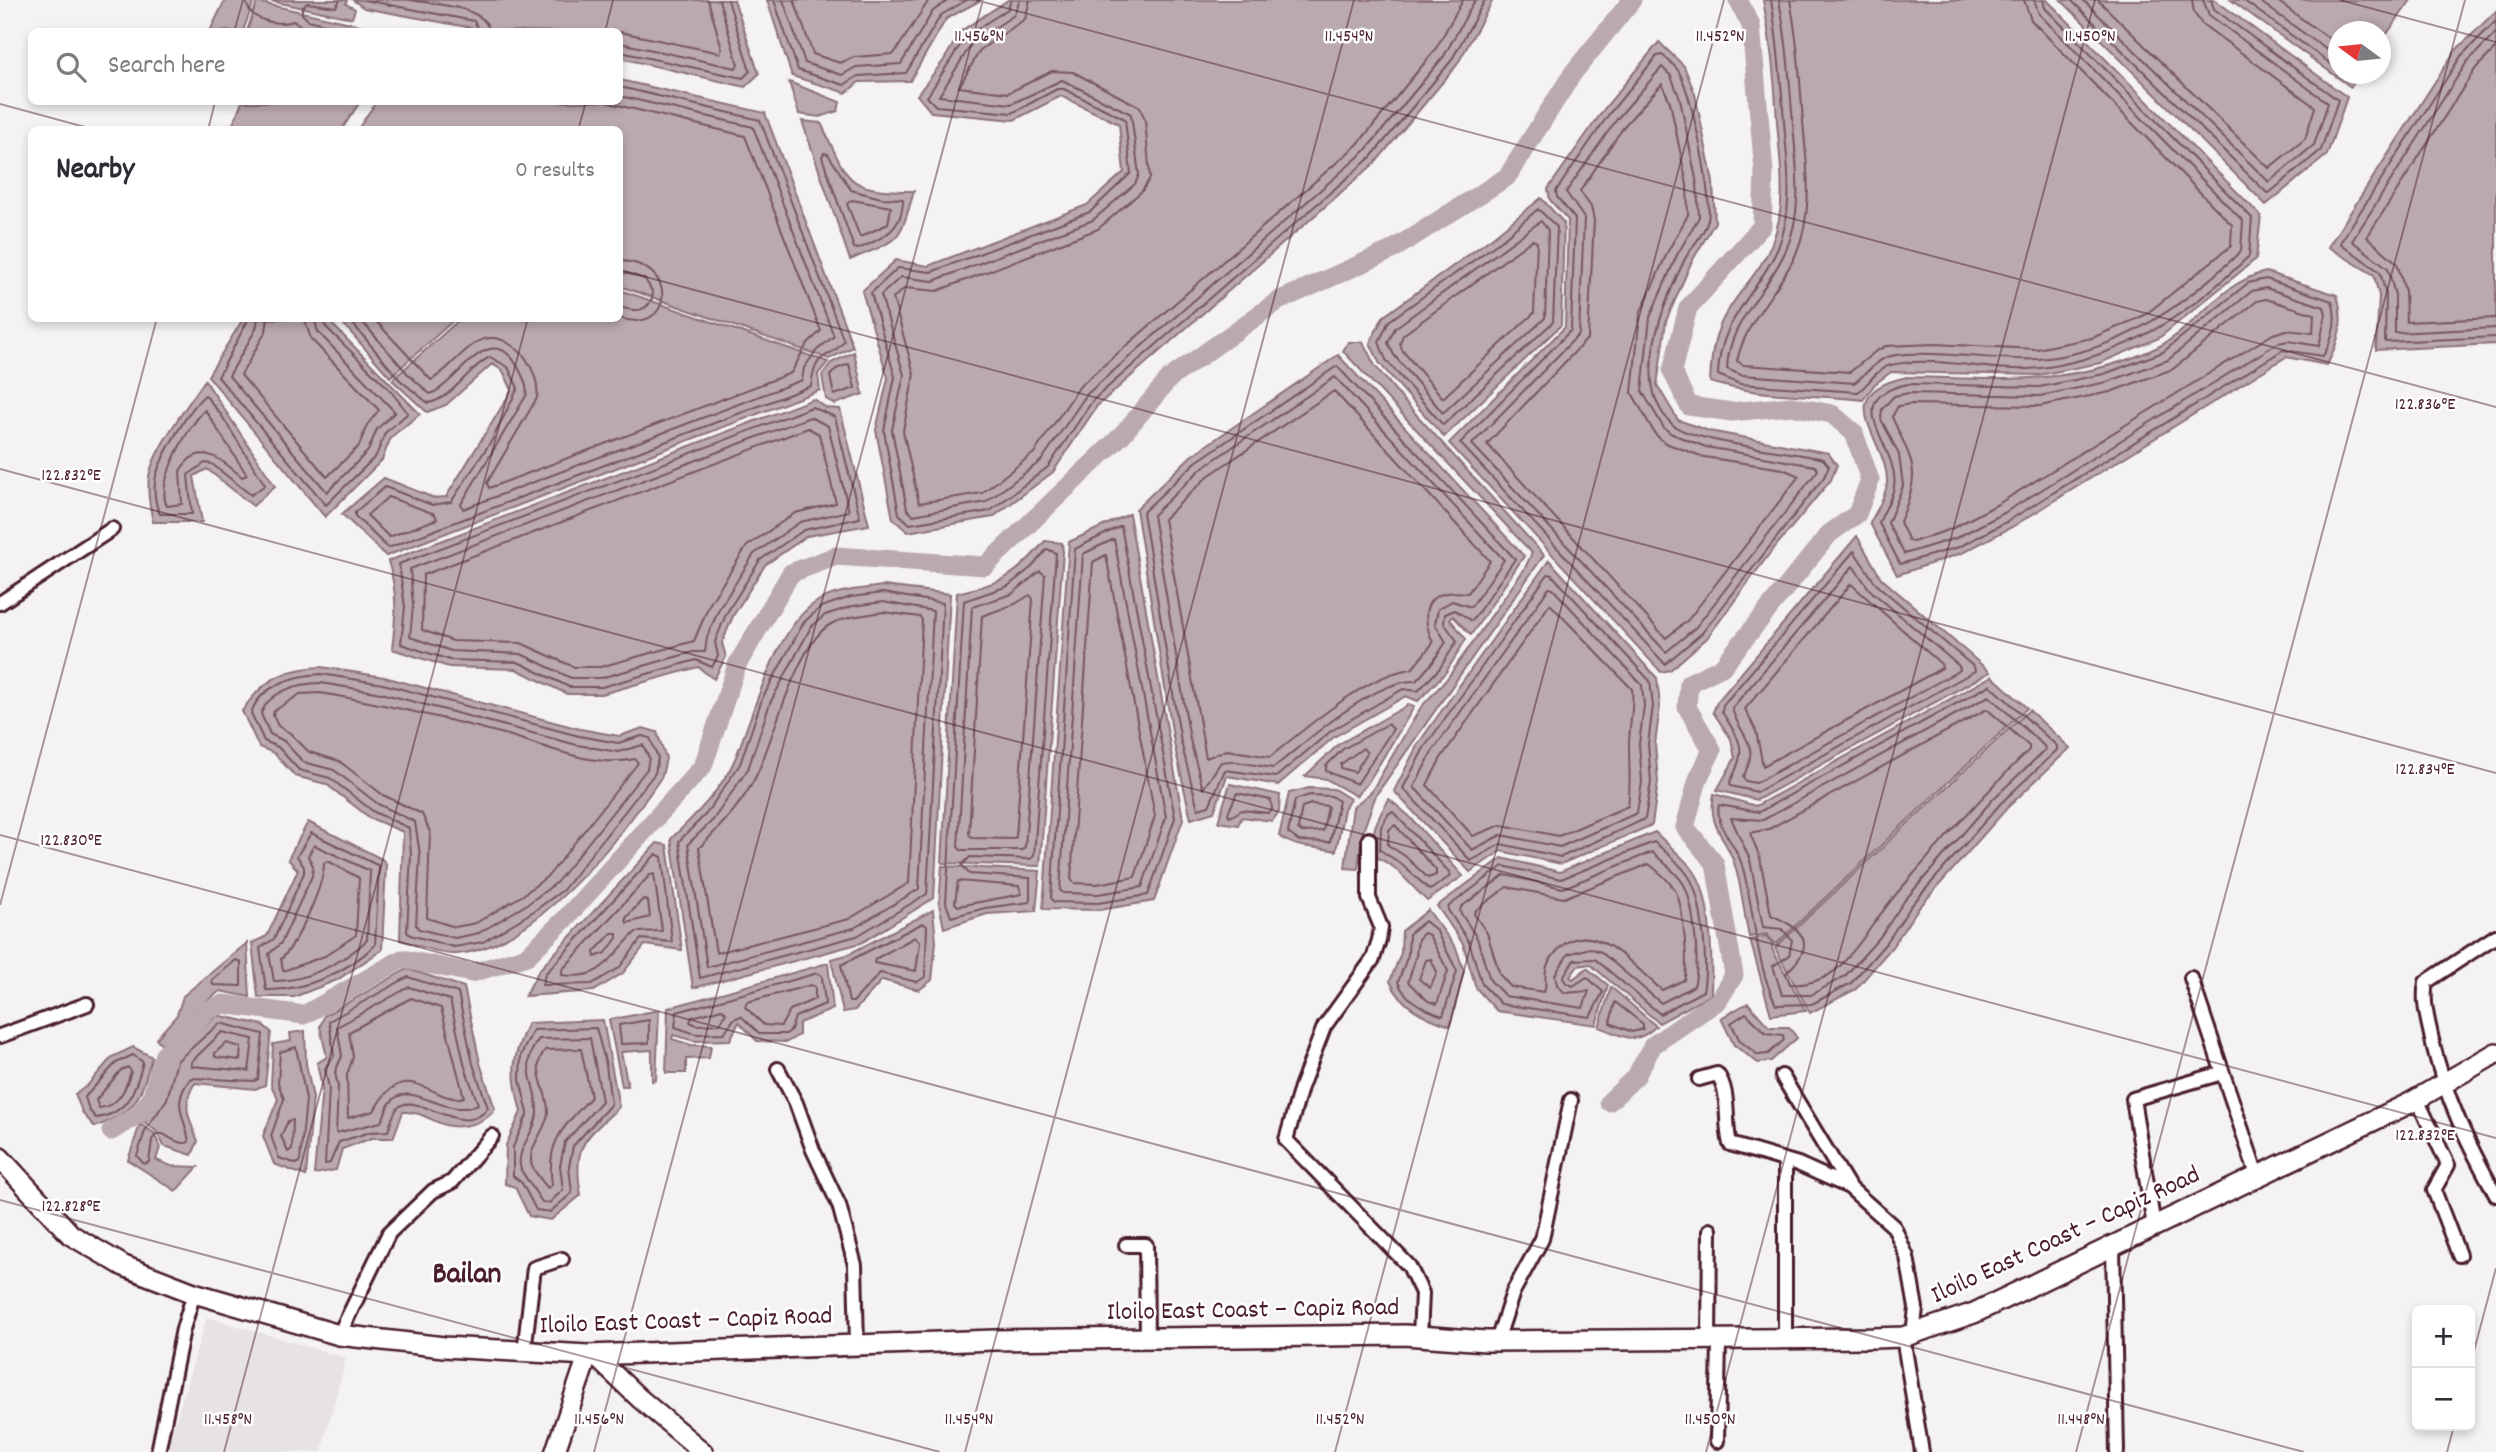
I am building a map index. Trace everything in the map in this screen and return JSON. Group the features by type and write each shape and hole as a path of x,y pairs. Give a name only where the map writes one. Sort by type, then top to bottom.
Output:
{"main road":[{"name":"Iloilo East Coast – Capiz Road","path":"0,1158 71,1235 124,1266 194,1293 339,1335 524,1352 591,1355 857,1344 1147,1338 1420,1336 1497,1341 1714,1341 1908,1335 1974,1313 2417,1099 2496,1053"},
{"path":"555,1452 591,1355 703,1452"}],"street":[{"path":"0,603 112,529"},
{"path":"1369,839 1369,898 1381,927 1379,940 1373,959 1324,1027 1286,1140 1409,1266 1422,1293 1420,1336"},
{"path":"2496,936 2426,982 2423,998 2442,1085 2462,1133 2496,1195"},
{"path":"2191,978 2257,1175"},
{"path":"0,1036 87,1004"},
{"path":"778,1069 796,1102 813,1150 839,1205 855,1265 857,1344"},
{"path":"2154,1226 2133,1099 2222,1073"},
{"path":"1699,1079 1717,1074 1723,1081 1725,1128 1730,1144 1785,1160 1849,1187"},
{"path":"1782,1076 1849,1187 1894,1227 1907,1257 1916,1308 1908,1335 1922,1452"},
{"path":"2417,1099 2448,1165 2434,1190 2459,1255"},
{"path":"1497,1341 1513,1292 1542,1239 1571,1100"},
{"path":"339,1335 389,1233 433,1191 452,1182 492,1136"},
{"path":"1785,1160 1785,1340"},
{"path":"1710,1230 1717,1441"},
{"path":"1126,1245 1146,1245 1147,1338"},
{"path":"2112,1246 2117,1452"},
{"path":"524,1352 534,1268 562,1259"},
{"path":"158,1452 183,1329 194,1293"}],"shaded area":[{"path":"207,1317 346,1358 321,1452 166,1452"}],"water":[{"path":"225,0 254,1 244,28 211,28"},
{"path":"266,0 347,0 346,4 355,9 352,18"},
{"path":"353,0 734,0 759,74 745,87 623,59 623,28 473,28 364,8"},
{"path":"767,0 981,0 946,19 910,81 859,82 846,93 792,76"},
{"path":"1008,0 1493,0 1457,65 1376,162 1097,406 1053,472 993,517 908,532 893,519 876,430 888,378 862,291 896,260 928,266 1087,205 1124,172 1119,124 1061,96 1014,120 931,112 917,95 944,60 961,31"},
{"path":"1763,0 2047,0 2261,216 2256,259 2159,338 2100,363 2039,375 1891,372 1875,384 1863,400 1766,393 1710,382 1713,350 1720,326 1767,253 1780,213 1782,183 1775,91"},
{"path":"2061,0 2215,0 2347,97 2327,155 2266,205"},
{"path":"2231,0 2411,0 2391,28 2391,21 2328,21 2328,70"},
{"path":"257,2 373,28 248,28"},
{"path":"2496,11 2496,344 2376,350 2379,296 2374,275 2328,247 2455,51"},
{"path":"1659,42 1684,66 1695,94 1713,182 1715,222 1691,263 1666,321 1657,385 1678,420 1709,431 1828,453 1837,465 1831,480 1770,553 1707,638 1670,670 1661,672 1449,443 1565,327 1568,220 1550,200 1548,189 1604,109"},
{"path":"623,81 765,113 853,347 829,359 623,287 623,126 360,126 374,105 623,105"},
{"path":"789,82 840,102 838,111 820,117 799,114"},
{"path":"241,105 358,105 344,126 232,126"},
{"path":"802,121 821,123 844,170 861,185 874,189 914,191 905,221 896,237 850,260"},
{"path":"1541,198 1564,223 1561,325 1444,437 1380,364 1370,343 1383,317 1493,237"},
{"path":"2266,272 2337,295 2340,331 2327,365 2286,357 2012,527 1962,553 1897,575 1870,523 1883,498 1887,483 1880,451 1867,421 1866,407 1870,395 1883,385 1907,377 2035,378 2066,375 2127,360 2172,338 2235,285"},
{"path":"623,291 828,362 818,374 820,390 386,556 342,514 384,478 434,498 446,497 512,390 503,371 492,364 446,405 427,412 392,380 457,322 623,322"},
{"path":"241,322 330,322 420,414 391,437 382,460 325,517 208,376"},
{"path":"342,322 452,322 390,377"},
{"path":"1348,342 1363,342 1375,366 1403,400 1544,555 1376,795 1362,834 1358,869 1345,868 1353,807 1371,792 1421,707 1446,680 1525,568 1532,553 1343,351"},
{"path":"854,352 863,394 835,404 826,399 822,375 831,363"},
{"path":"1338,355 1524,556 1471,635 1453,616 1450,619 1466,639 1446,672 1418,701 1406,696 1334,737 1278,785 1227,776 1214,812 1191,819 1174,743 1136,509 1191,456"},
{"path":"205,380 275,486 253,506 207,469 194,476 202,522 153,522 148,489 152,467 172,427"},
{"path":"813,399 827,408 840,409 869,525 807,536 765,565 733,616 722,643 726,657 714,679 698,667 602,694 567,694 516,669 449,667 392,649 395,605 388,561"},
{"path":"1129,514 1183,819 1154,901 1099,910 1043,909 1069,542"},
{"path":"1857,536 1881,578 1990,672 1757,800 1717,790 1735,758 1731,739 1713,712 1717,702"},
{"path":"1045,541 1062,543 1063,552 1040,866 942,863 957,593 1007,577"},
{"path":"1549,560 1657,678 1660,706 1655,744 1658,782 1652,825 1561,864 1501,851 1470,872 1394,791 1418,744"},
{"path":"883,586 950,594 934,898 861,943 693,988 671,839 707,802 723,781 735,759 777,652 801,615 815,603 831,595"},
{"path":"321,667 384,677 580,729 619,736 643,728 657,732 666,758 662,776 600,858 546,911 516,932 487,947 457,954 400,940 403,832 370,818 326,784 295,776 274,753 259,747 242,711 258,691 276,678 296,670"},
{"path":"1992,676 2027,708 1776,944 1766,934 1749,937 1735,866 1713,816 1714,794 1756,806"},
{"path":"1408,705 1414,707 1367,784 1356,796 1326,779 1305,776 1339,744"},
{"path":"2029,710 2070,748 2007,808 1917,910 1892,947 1856,989 1810,1013 1775,948"},
{"path":"1230,784 1280,795 1279,812 1272,821 1242,817 1238,825 1218,822"},
{"path":"1309,788 1334,789 1350,799 1344,809 1336,851 1300,846 1279,836 1289,793"},
{"path":"1389,799 1409,816 1463,876 1427,901 1395,868 1374,855 1374,833"},
{"path":"308,822 382,859 386,864 382,950 337,980 294,997 258,997 252,943 267,936 298,870 288,859"},
{"path":"1655,832 1690,866 1700,882 1710,931 1711,995 1659,1023 1590,964 1578,966 1570,977 1573,979 1587,968 1608,985 1596,1025 1497,1011 1476,988 1463,944 1437,906 1502,858 1560,872"},
{"path":"657,843 667,845 682,950 645,945 623,973 594,991 525,996 539,970"},
{"path":"942,866 1040,871 1036,911 987,914 944,928 939,904"},
{"path":"933,910 936,942 932,980 919,990 882,980 855,1010 843,1012 831,959 847,955"},
{"path":"1428,910 1456,948 1464,971 1450,1026 1414,1010 1400,998 1390,981 1401,953 1402,931"},
{"path":"1766,936 1773,944 1772,949 1806,1011 1771,1015 1750,940"},
{"path":"247,943 250,997 220,991 198,1008 163,1045 156,1039 177,1015 183,996"},
{"path":"828,963 833,1009 799,1023 799,1035 787,1042 757,1041 739,1022 730,1040 695,1041 673,1035 672,1039 691,1045 711,1046 709,1058 686,1059 686,1073 666,1073 668,1008"},
{"path":"407,969 464,987 480,1063 495,1109 479,1122 459,1126 445,1125 420,1114 403,1112 393,1138 372,1138 342,1149 336,1170 314,1174 322,1088 317,1063 327,1057 320,1027 324,1016"},
{"path":"1611,987 1656,1026 1635,1038 1599,1027"},
{"path":"1748,1003 1769,1027 1789,1027 1797,1038 1771,1061 1758,1063 1734,1045 1721,1018"},
{"path":"659,1010 656,1080 652,1081 652,1050 621,1052 628,1086 622,1086 609,1020"},
{"path":"217,1015 263,1025 271,1032 265,1085 255,1089 195,1083 187,1105 189,1119 198,1141 192,1155 164,1146 156,1131 144,1122 160,1096 171,1057"},
{"path":"603,1020 619,1107 589,1136 580,1154 578,1165 581,1195 551,1220 529,1216 515,1187 505,1184 506,1145 521,1112 514,1067 522,1036 528,1023"},
{"path":"305,1031 306,1064 313,1098 306,1176 274,1164 263,1136 278,1099 271,1085 273,1044 291,1041 290,1033"},
{"path":"133,1047 152,1057 140,1093 129,1109 95,1127 83,1114 75,1094 87,1086 112,1057"},
{"path":"140,1124 154,1133 160,1147 156,1160 171,1166 198,1167 176,1191 128,1160"}],"waterway":[{"path":"111,1131 138,1115 151,1099 164,1055 208,1010 223,1004 304,1015 402,959 472,973 527,956 564,920 703,766 737,665 791,573 836,556 985,566 1122,435 1170,378 1278,301 1392,250 1507,177 1573,73 1632,0"},
{"path":"1609,1102 1636,1076 1653,1045 1718,1001 1734,975 1715,864 1685,827 1698,779 1712,750 1687,707 1689,683 1722,667 1829,534 1857,514 1870,480 1854,433 1832,414 1791,406 1732,412 1689,406 1672,371 1688,308 1762,226 1764,172 1751,25 1738,0"}],"district":[{"name":"Bailan","path":"467,1276"}]}
